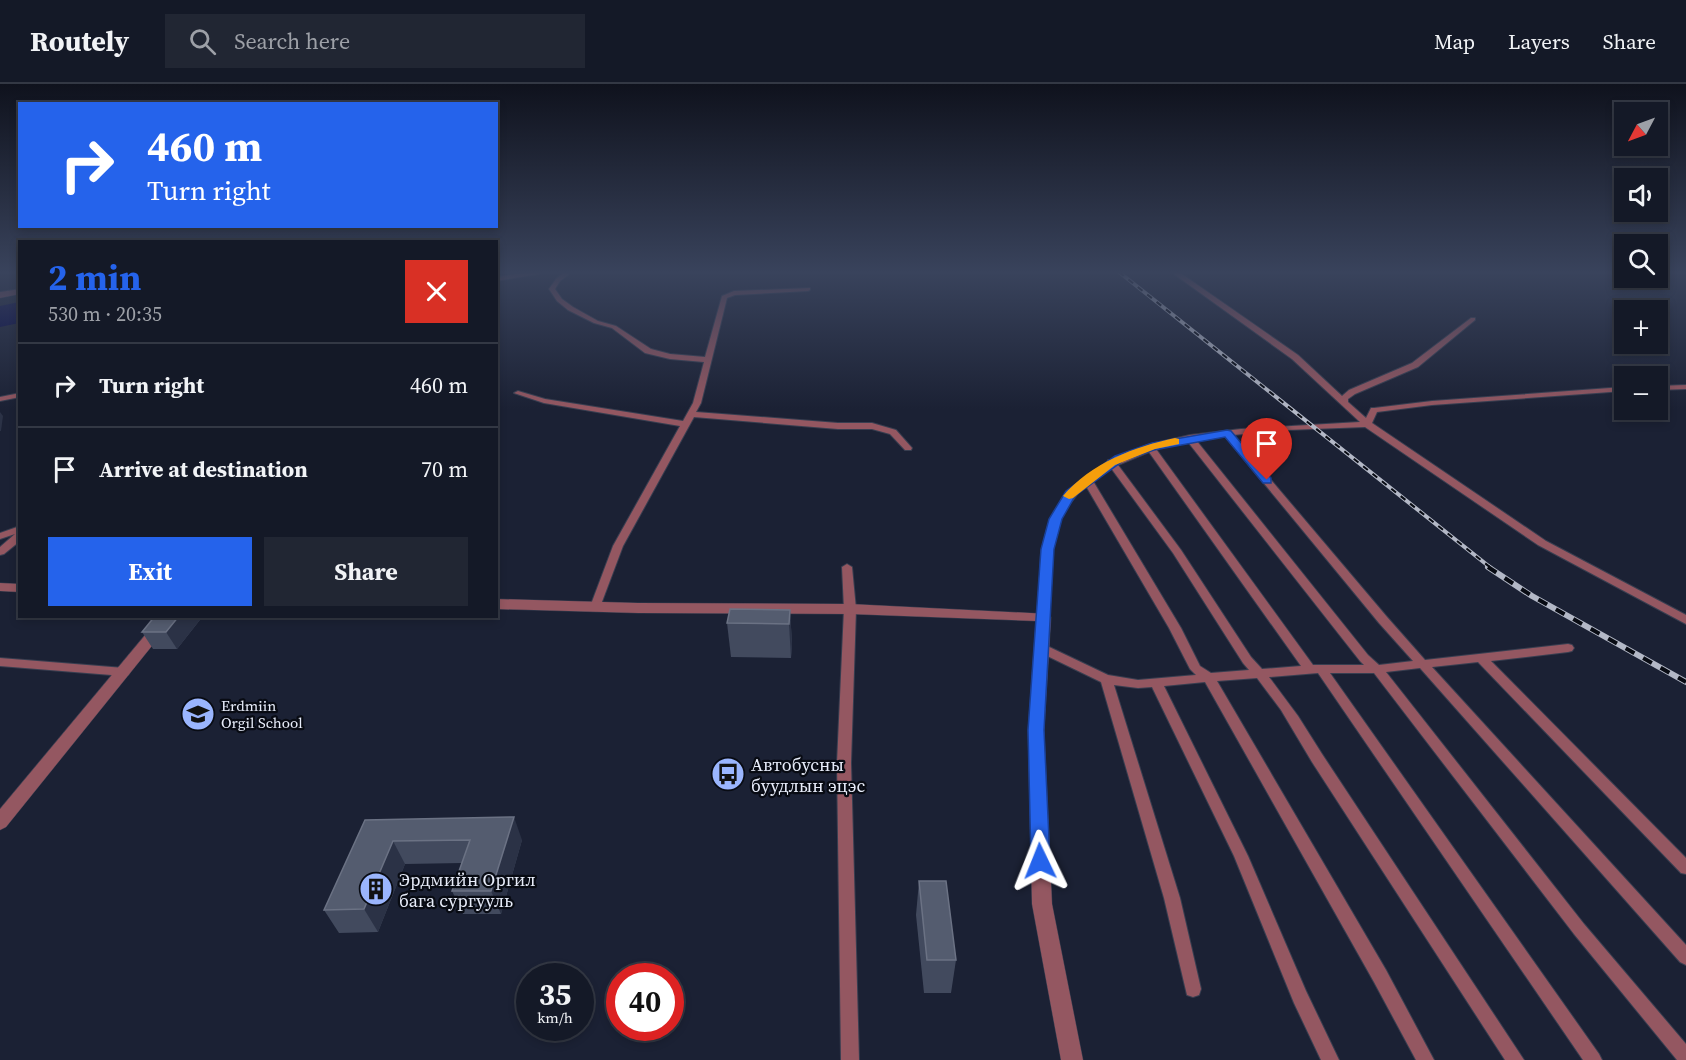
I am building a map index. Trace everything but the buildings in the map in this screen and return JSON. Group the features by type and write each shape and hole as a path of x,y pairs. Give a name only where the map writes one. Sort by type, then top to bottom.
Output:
{"street":[{"path":"588,318 613,326 630,342 649,351 672,357 708,360"},
{"path":"595,607 618,546 697,403 719,318"},
{"path":"1239,318 1295,357 1366,424 1542,543 1686,620"},
{"path":"1344,402 1344,398 1352,392 1415,365 1473,319"},
{"path":"1668,388 1686,387"},
{"path":"1366,424 1374,410 1432,403 1614,390"},
{"path":"518,393 544,401 686,424"},
{"path":"0,399 18,395"},
{"path":"691,414 872,426 893,432 908,448"},
{"path":"1072,1060 1042,904 1036,730 1047,549 1056,519 1071,493 1111,462 1150,447 1227,433 1366,424"},
{"path":"1227,433 1372,608 1686,957"},
{"path":"1190,438 1364,658 1377,669 1579,929 1686,1057"},
{"path":"1150,447 1315,669 1593,1060"},
{"path":"1111,462 1177,552 1247,660 1262,675 1290,712 1317,758 1515,1060"},
{"path":"1088,481 1175,628 1196,669 1209,678 1374,966 1425,1060"},
{"path":"0,552 3,540 18,530"},
{"path":"3,540 18,536"},
{"path":"847,567 850,609 844,763 850,1060"},
{"path":"0,587 18,588"},
{"path":"498,604 850,609 1044,616"},
{"path":"0,822 167,618"},
{"path":"1041,648 1106,679 1138,684 1315,669 1377,669 1568,648"},
{"path":"1482,659 1686,868"},
{"path":"0,662 124,672"},
{"path":"1106,679 1172,898 1193,989"},
{"path":"1156,682 1241,856 1300,997 1330,1060"}],"shaded area":[{"path":"0,318 18,318 18,323 0,327"}],"railway":[{"path":"1176,318 1491,568"},
{"path":"1488,567 1532,596 1686,682"}],"slow traffic":[{"path":"1069,496 1111,462 1152,447 1175,442"}],"place":[{"name":"Erdmiin Orgil School","path":"198,714"},
{"name":"Автобусны буудлын эцэс","path":"728,774"},
{"name":"Эрдмийн Оргил бага сургууль","path":"376,889"}],"route":[{"path":"1040,861 1036,730 1047,549 1056,519 1071,493 1111,462 1152,447 1190,438 1227,433 1267,480"}]}
